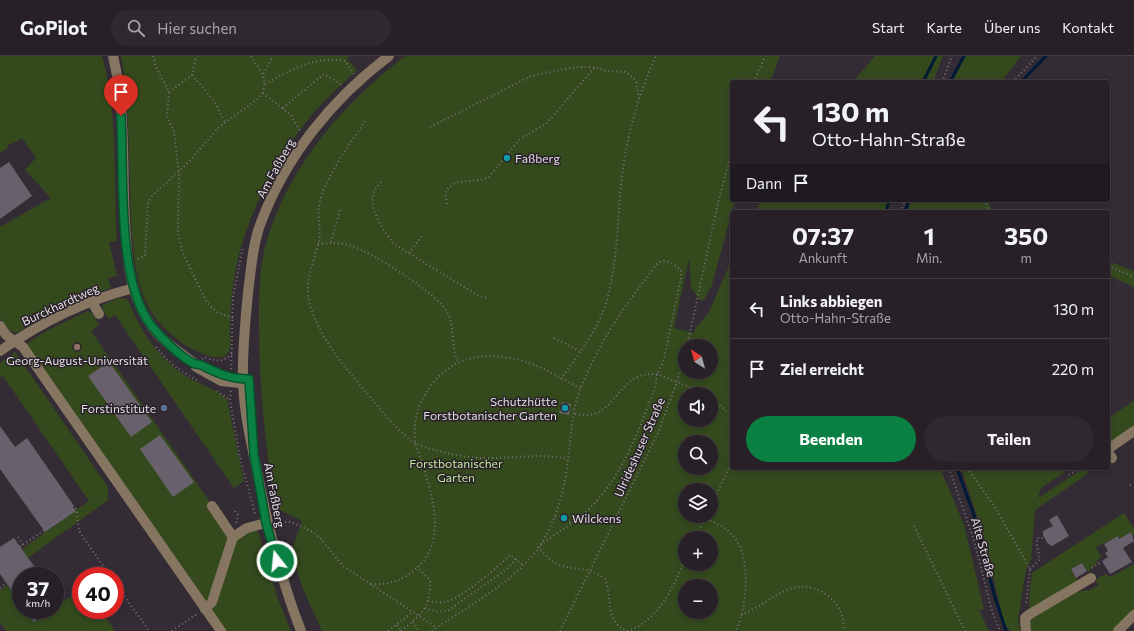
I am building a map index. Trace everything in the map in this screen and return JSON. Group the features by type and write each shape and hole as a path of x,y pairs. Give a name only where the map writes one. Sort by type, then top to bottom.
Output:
{"street":[{"path":"113,56 120,102 126,244 134,288 148,321 159,336 195,364 223,376 246,381"},
{"name":"Am Faßberg","path":"302,631 287,595 266,523 254,455 246,381 249,322 247,302 252,260 260,226 273,195 299,148 333,107 370,70 389,56"},
{"name":"Burckhardtweg","path":"0,352 15,341 46,323 92,302 134,288"},
{"path":"92,302 99,314"},
{"path":"0,326 6,335 23,347 221,631"},
{"path":"0,341 15,341"},
{"path":"1110,452 1134,431"},
{"path":"212,506 233,537"},
{"path":"205,609 212,602 233,537 247,528 266,523"},
{"path":"1026,631 1025,618 1045,604 1091,578"},
{"path":"1118,631 1134,614"}],"path":[{"path":"153,56 156,67 169,92 168,117 174,131 178,171 178,233 182,251 207,303 217,312 233,318"},
{"path":"169,92 192,75 196,56"},
{"path":"135,260 145,256 148,203 153,195 225,122 253,104 263,93 265,84 263,75 251,56"},
{"path":"263,75 273,56"},
{"path":"561,379 580,351 604,310 610,290 622,196 622,176 639,99 656,56"},
{"path":"755,80 765,56"},
{"path":"943,80 952,56"},
{"path":"1015,80 1037,56"},
{"path":"265,84 309,61 323,59 345,61 355,75"},
{"path":"430,127 531,76 575,68 595,67 606,72 625,72 633,77 636,82 639,99"},
{"path":"447,204 445,193 449,187 457,182 481,180 489,177 519,140 547,123 595,67"},
{"path":"283,108 324,74 344,86"},
{"path":"192,75 214,101 225,122"},
{"path":"263,93 295,119 301,134"},
{"path":"364,121 323,190 319,207 318,244 312,259 308,289 314,316 325,338 360,386 387,417 415,443 471,457 490,458 550,455 568,459"},
{"path":"689,339 719,199 730,158"},
{"path":"381,182 373,196 373,204 379,222 394,244 478,295 487,298"},
{"path":"331,242 340,210"},
{"path":"409,253 423,235"},
{"path":"318,244 331,242 352,246 367,253 428,292 446,310 451,320 454,355 458,362"},
{"path":"432,631 494,588 523,565 538,547 558,508 581,388 594,356 613,325 658,263 668,262 681,270 681,278 664,363 657,374 656,385 628,456 600,498 571,523 538,547"},
{"path":"1110,267 1134,277"},
{"path":"554,338 580,351"},
{"path":"195,364 205,357 218,361 232,354"},
{"path":"371,584 384,584 400,580 418,567 430,550 435,534 436,518 430,491 415,443 416,413 423,394 442,372 458,362 470,358 500,356 531,364 581,388"},
{"path":"575,414 590,416 600,413 632,380 648,374 657,374 690,387"},
{"name":"Ulrideshuser Straße","path":"560,631 658,433 678,378"},
{"path":"718,403 730,414"},
{"path":"718,491 730,466"},
{"name":"Alte Straße","path":"950,470 974,540 992,611 1000,631"},
{"path":"968,470 995,507 1030,569 1025,618"},
{"path":"1069,475 1077,470"},
{"path":"1130,485 1134,484"},
{"path":"20,547 76,508 79,531 104,567"},
{"path":"555,516 565,518 571,523"},
{"path":"266,523 291,522 313,532 321,539 343,566 437,628"},
{"path":"715,523 734,536 741,547 746,572 741,614 736,631"},
{"path":"914,526 965,631"},
{"path":"18,537 23,545"},
{"path":"1030,569 1040,559 1037,550 1037,538 1044,538"},
{"path":"538,547 558,564 590,570 605,579 610,611 615,623 620,628 627,631 642,624 651,616 666,597 679,571"},
{"path":"428,601 445,602 483,578 510,555 523,565"},
{"path":"425,608 438,612 448,610 507,569 516,559"},
{"path":"397,624 401,631 420,616 428,601 430,580 418,567"},
{"path":"0,588 6,583"},
{"path":"741,614 752,611 787,589 798,587 814,588 825,593 836,603 842,614 843,631"},
{"path":"124,596 148,631"},
{"path":"172,631 205,609"},
{"path":"388,631 413,612"},
{"path":"413,622 419,631"}],"green space":[{"path":"0,56 102,56 111,101 113,124 117,241 109,242 117,276 108,278 111,288 62,308 17,333 10,331 0,318 0,227 51,198 25,170 36,158 22,138 7,146 8,148 0,153"},
{"path":"121,56 351,56 346,58 357,70 333,92 299,131 276,166 266,185 249,224 237,263 231,308 230,347 229,352 223,357 202,354 188,347 173,336 164,328 152,313 142,292 132,240 127,107"},
{"name":"Forstbotanischer Garten","path":"405,56 780,56 771,80 730,80 730,202 734,202 732,210 730,210 730,218 712,285 704,300 700,300 691,288 689,259 674,328 694,333 696,326 698,326 709,312 730,264 730,470 941,470 964,525 984,609 979,610 989,631 322,631 303,589 291,552 302,521 276,508 263,416 259,347 259,291 265,248 278,210 306,159 341,114 383,74"},
{"path":"875,56 943,56 934,80 855,80"},
{"path":"965,56 1021,56 1003,80 953,80"},
{"path":"762,202 890,202 888,210 756,210"},
{"path":"910,202 989,202 991,210 908,210"},
{"path":"1110,262 1134,271 1134,287 1110,276"},
{"path":"119,298 126,299 129,302 151,343 174,368 227,399 244,481 234,488 115,315 109,319 103,310 102,305"},
{"path":"88,311 92,313 99,325 91,331 210,502 228,538 208,600 205,600 26,344 46,331"},
{"path":"15,352 108,487 108,500 28,558 22,549 89,501 3,376 0,377 0,363"},
{"path":"1134,401 1134,426 1110,442 1110,417"},
{"path":"962,470 1068,470 1041,488 1038,498 1081,470 1087,470 1089,473 1035,510 1031,560 1026,569 1018,620 1021,631 1011,631 1004,624 985,540"},
{"path":"1124,513 1134,529 1134,537 1131,532 1120,539 1118,536 1096,547 1101,557 1088,572 1082,563 1071,569 1077,580 1071,586 1030,610 1029,597 1032,573"},
{"path":"254,530 258,531 278,599 291,631 225,631 212,611 235,541"},
{"path":"1134,564 1134,612 1116,631 1028,631 1027,627 1032,616 1072,592 1090,590 1099,585 1095,580 1105,574 1111,577"},
{"path":"7,585 12,592 12,619 32,619 34,622 38,619 64,619 64,601 72,596 72,619 106,619 115,631 6,631 0,622 0,590"}],"building":[{"path":"9,162 32,196 0,219 0,168"},
{"path":"109,362 152,422 131,437 88,376"},
{"name":"Schutzhütte Forstbotanischer Garten","path":"562,402 571,404 569,415 559,413"},
{"path":"0,426 15,447 27,438 74,506 73,507 76,511 45,532 0,469"},
{"path":"160,435 194,482 173,497 140,449"},
{"path":"1057,515 1069,536 1052,546 1048,544 1043,535 1043,531 1053,526 1049,520"},
{"path":"1131,532 1134,541 1123,548 1132,562 1110,574 1102,561 1108,557 1105,553 1108,551 1104,544 1118,536 1119,539"},
{"path":"14,538 35,567 12,567 12,591 0,574 0,547"},
{"path":"1082,563 1087,571 1076,578 1071,569"}],"waterway":[{"path":"924,80 936,56"},
{"path":"951,80 964,56"},
{"path":"1023,80 1046,56"},
{"path":"886,210 888,202"},
{"path":"906,210 908,202"},
{"path":"958,470 974,515 994,594 1006,631"}],"place":[{"name":"Faßberg","path":"507,158"},
{"name":"Georg-August-Universität","path":"77,347"},
{"name":"Forstinstitute","path":"164,408"},
{"name":"Schutzhütte Forstbotanischer Garten","path":"565,408"},
{"name":"Wilckens","path":"564,518"}],"route":[{"path":"121,116 126,244 137,297 148,321 159,336 185,357 195,364 223,376 249,379 254,455 266,523 277,561"}]}
